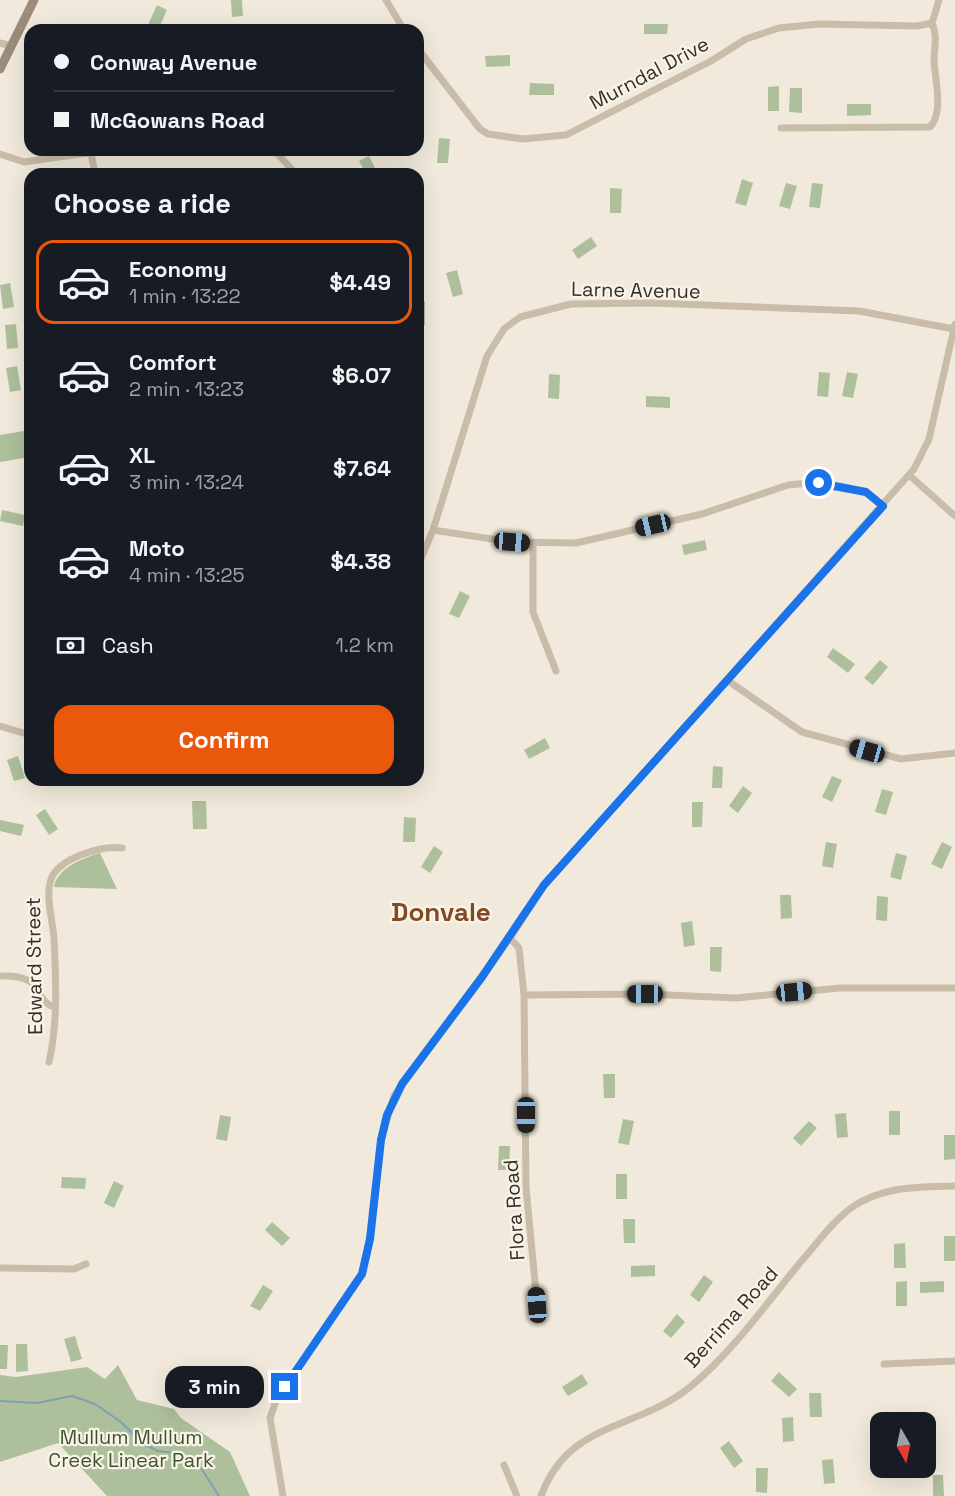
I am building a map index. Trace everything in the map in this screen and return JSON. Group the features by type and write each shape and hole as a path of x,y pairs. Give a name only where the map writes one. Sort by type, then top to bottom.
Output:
{"street":[{"path":"0,69 34,0"},
{"path":"386,0 401,24"},
{"path":"781,128 930,128 934,121 938,96 934,62 936,37 932,23 939,0"},
{"name":"Murndal Drive","path":"424,57 480,129 488,134 523,140 566,135 711,61 746,39 779,27 808,24 917,26 932,23"},
{"path":"0,43 11,46"},
{"path":"0,154 24,162 69,156"},
{"path":"280,156 290,168"},
{"name":"Larne Avenue","path":"424,552 434,530 487,356 504,329 520,318 571,304 652,303 721,308 859,311 954,326"},
{"path":"283,1496 271,1411 277,1398 362,1274 370,1239 381,1140 394,1096 510,938 544,885 909,475 926,450 954,326"},
{"path":"909,475 955,516"},
{"path":"434,530 533,543 576,543 702,514 799,483 819,483 861,490 870,494 883,506"},
{"path":"533,543 533,612 556,671"},
{"path":"727,680 802,732 901,759 955,753"},
{"path":"0,726 24,733"},
{"name":"Edward Street","path":"49,1062 54,1007 54,939 49,890 52,877 60,866 97,848 122,848"},
{"name":"Flora Road","path":"510,938 519,948 525,995 523,1033 526,1187 537,1305"},
{"path":"0,976 19,976 28,980 38,989 46,1003 54,1007"},
{"path":"525,995 645,994 736,998 840,988 955,988"},
{"name":"Berrima Road","path":"541,1496 561,1461 585,1439 596,1432 653,1411 673,1399 702,1376 832,1226 850,1209 888,1190 955,1186"},
{"path":"0,1268 74,1269 86,1264"},
{"path":"884,1364 955,1361"},
{"path":"504,1465 517,1496"}],"green space":[{"path":"231,0 242,0 243,16 232,17"},
{"path":"157,5 167,10 161,24 148,24"},
{"path":"644,24 668,24 667,34 644,34"},
{"path":"510,55 510,66 486,67 485,56"},
{"path":"530,83 554,84 554,95 529,95"},
{"path":"779,86 779,111 768,111 768,87"},
{"path":"790,88 802,88 802,113 789,112"},
{"path":"847,104 871,104 871,115 847,116"},
{"path":"439,138 450,139 448,163 437,163"},
{"path":"369,156 375,168 363,168 359,161"},
{"path":"742,179 753,183 746,206 735,203"},
{"path":"786,183 797,186 790,209 779,206"},
{"path":"812,183 823,184 820,208 809,207"},
{"path":"610,188 622,189 621,213 610,213"},
{"path":"591,237 597,246 578,259 572,250"},
{"path":"457,270 463,294 453,297 446,273"},
{"path":"10,283 14,307 3,309 0,285"},
{"path":"424,301 425,301 424,325"},
{"path":"16,324 18,348 7,349 5,325"},
{"path":"17,366 21,390 10,392 6,368"},
{"path":"819,372 830,373 828,397 817,396"},
{"path":"847,372 858,374 853,398 842,396"},
{"path":"549,374 560,375 559,399 548,398"},
{"path":"646,396 670,397 670,408 646,407"},
{"path":"24,431 24,458 0,462 0,435"},
{"path":"2,510 24,515 23,526 0,521"},
{"path":"705,540 707,550 684,555 682,545"},
{"path":"460,591 470,596 459,618 449,614"},
{"path":"833,648 855,664 848,673 827,657"},
{"path":"880,660 888,667 873,685 864,678"},
{"path":"545,738 550,748 529,759 524,750"},
{"path":"18,756 24,778 14,781 7,760"},
{"path":"713,766 723,767 722,788 712,788"},
{"path":"832,776 842,780 832,802 822,797"},
{"path":"743,786 752,793 738,813 729,806"},
{"path":"882,789 893,792 886,815 875,812"},
{"path":"192,801 206,801 207,829 193,829"},
{"path":"692,802 703,802 702,827 692,827"},
{"path":"45,809 58,829 49,835 36,815"},
{"path":"404,817 416,818 415,842 403,842"},
{"path":"0,820 24,825 21,836 0,831"},
{"path":"826,842 837,844 833,868 822,866"},
{"path":"942,842 952,847 942,869 931,864"},
{"path":"434,846 443,852 430,873 421,867"},
{"path":"100,853 117,889 54,887 56,880 65,869"},
{"path":"896,853 907,856 901,880 890,877"},
{"path":"780,895 791,895 792,918 781,919"},
{"path":"877,896 888,897 887,921 876,920"},
{"path":"692,921 695,945 684,947 681,923"},
{"path":"710,947 722,947 721,972 710,971"},
{"path":"603,1074 615,1074 615,1098 604,1098"},
{"path":"889,1111 900,1111 900,1135 889,1135"},
{"path":"846,1113 848,1137 837,1138 835,1114"},
{"path":"220,1115 231,1117 227,1141 216,1139"},
{"path":"623,1119 634,1121 629,1145 618,1143"},
{"path":"809,1121 817,1128 801,1146 793,1138"},
{"path":"944,1135 955,1135 955,1159 944,1160"},
{"path":"499,1146 510,1146 509,1170 498,1170"},
{"path":"616,1174 627,1174 627,1199 616,1199"},
{"path":"62,1177 86,1178 85,1189 61,1188"},
{"path":"114,1181 124,1186 114,1208 104,1203"},
{"path":"623,1219 635,1219 635,1243 624,1243"},
{"path":"272,1222 290,1238 282,1246 265,1230"},
{"path":"944,1236 955,1236 955,1261 944,1261"},
{"path":"905,1243 906,1268 894,1268 894,1244"},
{"path":"655,1265 655,1276 631,1277 631,1266"},
{"path":"704,1275 713,1282 699,1302 690,1295"},
{"path":"907,1281 907,1306 896,1306 896,1282"},
{"path":"944,1281 944,1292 920,1293 920,1282"},
{"path":"263,1285 273,1291 260,1311 250,1306"},
{"path":"677,1314 685,1322 671,1338 663,1331"},
{"path":"75,1336 82,1359 71,1362 64,1339"},
{"path":"16,1344 27,1344 28,1371 16,1372"},
{"path":"0,1345 8,1345 7,1369 0,1369"},
{"name":"Mullum Mullum Creek Linear Park","path":"118,1365 137,1400 174,1409 181,1418 230,1452 250,1496 107,1496 58,1443 0,1462 0,1375 16,1377 87,1367 105,1379"},
{"path":"779,1372 797,1389 789,1397 771,1381"},
{"path":"582,1374 588,1384 568,1396 562,1387"},
{"path":"809,1393 821,1393 822,1417 810,1417"},
{"path":"793,1417 794,1441 783,1442 782,1418"},
{"path":"729,1441 743,1461 734,1468 720,1448"},
{"path":"833,1459 835,1483 824,1484 822,1460"},
{"path":"756,1468 768,1468 767,1493 756,1492"},
{"path":"936,1475 943,1475 944,1496 933,1496 933,1478 936,1478"}],"waterway":[{"path":"0,1401 37,1403 72,1396 95,1404 121,1422 143,1444 158,1451 176,1453 199,1465 219,1496"}],"district":[{"name":"Donvale","path":"441,912"}],"route":[{"path":"285,1387 362,1274 370,1239 381,1140 394,1096 402,1084 518,927 527,909 544,885 883,506 866,492 819,483"}]}
